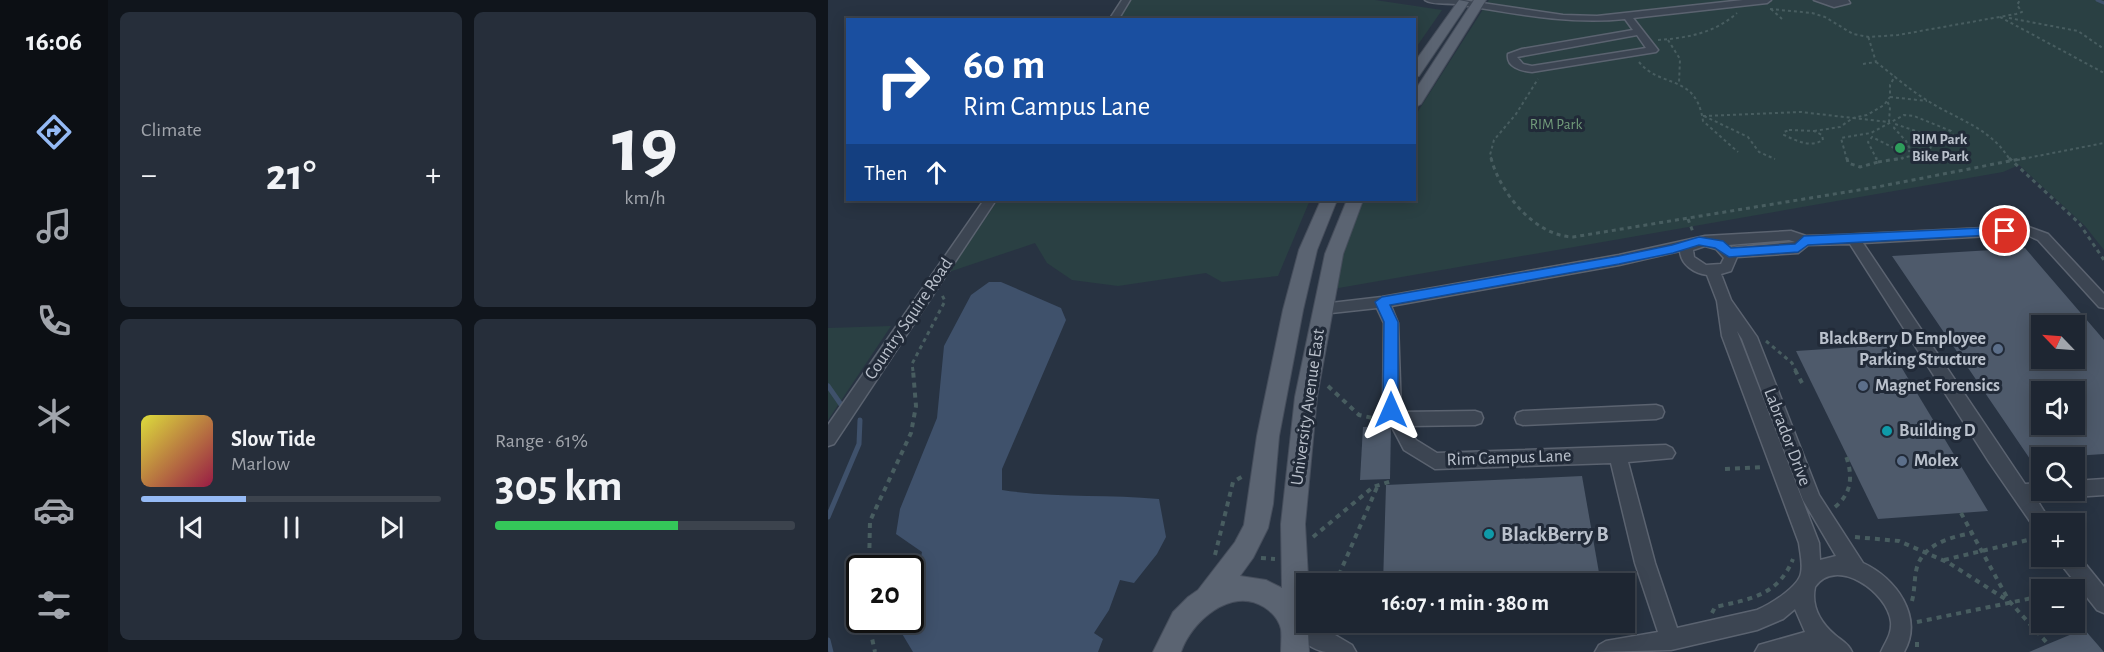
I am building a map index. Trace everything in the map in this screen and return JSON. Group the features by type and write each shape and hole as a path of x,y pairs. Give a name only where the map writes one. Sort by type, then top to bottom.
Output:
{"main road":[{"path":"1416,70 1464,2"},
{"path":"1416,100 1464,2"},
{"name":"University Avenue East","path":"1208,598 1244,550 1256,528 1261,504 1268,436 1293,310 1308,250 1329,201"},
{"name":"University Avenue East","path":"1295,652 1297,639 1293,619 1295,577 1293,524 1306,397 1334,254 1355,201"},
{"path":"1167,652 1171,640 1186,616 1208,598 1228,590 1249,588 1267,592 1283,603 1293,619"}],"street":[{"path":"1114,18 1126,0"},
{"path":"1429,0 1464,2 1563,18 1628,17 1767,0"},
{"path":"1818,0 1828,4 1845,3 1844,0"},
{"path":"1628,17 1640,32 1647,41 1653,50 1545,67 1521,68 1514,62 1512,56 1522,52 1640,32"},
{"name":"Country Squire Road","path":"828,439 989,201"},
{"path":"1322,309 1382,302 1619,260 1691,239 1711,242 1791,235 1804,241 1854,240 2026,230 2043,237 2104,303"},
{"path":"1691,239 1685,254 1697,268 1713,272 1726,268 1731,258 1729,253"},
{"path":"1854,240 1995,457 2035,513"},
{"path":"1711,242 1729,253 1798,248 1804,241"},
{"name":"Labrador Drive","path":"1713,272 1724,301 1730,336 1809,543 1805,606 1808,616 1820,636 1840,651"},
{"name":"Labrador Drive","path":"1724,301 1749,337 1812,500 1856,570"},
{"name":"Rim Campus Lane","path":"1382,302 1391,322 1392,420 1410,445 1435,461 1666,453"},
{"path":"1523,417 1656,412"},
{"path":"1392,420 1475,418"},
{"path":"1618,455 1646,563 1671,640"},
{"path":"2085,488 2104,487"},
{"path":"2021,493 2031,492"},
{"path":"1606,652 1757,620 1776,612 1808,582 1816,571 1830,566 1856,570 1882,587 1899,613 1902,632 1896,650"},
{"path":"2076,567 2104,603"},
{"path":"1293,619 1310,633 1345,652"},
{"path":"1766,652 1805,642 1840,651"}],"path":[{"path":"1760,9 1811,13 1825,17 1849,32 1868,36 1906,34 1999,16 2012,16 2022,12 2017,5 2020,0"},
{"path":"1647,41 1695,36 1732,18 1739,12"},
{"path":"1999,16 2078,31 2104,49"},
{"path":"1999,16 2104,73"},
{"path":"1868,36 1876,62 1929,101 1994,138 2005,149 2010,160 2079,223 2104,260"},
{"path":"1667,39 1680,59 1679,83"},
{"path":"1633,53 1647,72 1679,83 1696,98 1703,121 1738,152"},
{"path":"1863,64 1876,62"},
{"path":"1545,67 1515,115 1492,144 1491,153 1493,168 1525,213 1538,225 1553,234 1567,237 1587,236 1877,188 2104,143"},
{"path":"1823,131 1825,134 1823,140 1817,144 1808,144 1784,135 1784,132 1823,131 1842,127 1850,123 1853,118 1867,114 1890,97 1890,85 1895,76"},
{"path":"1890,97 1929,101"},
{"path":"1887,101 1890,107 1889,122"},
{"path":"1703,116 1801,112 1889,122 1945,139"},
{"path":"1904,115 1914,116 1951,131 1952,136 1935,148 1915,157 1878,162 1868,166 1851,165 1846,159 1841,138 1878,130 1889,122 1904,115"},
{"path":"1703,116 1748,137 1759,152 1775,159"},
{"path":"1895,124 1894,128 1910,147 1909,152"},
{"path":"1814,131 1822,135 1823,140"},
{"path":"1867,133 1915,157"},
{"path":"1872,137 1868,142 1878,162"},
{"path":"1688,219 1691,239"},
{"path":"869,555 870,521 911,433 916,406 912,364 945,300 942,295 926,295"},
{"path":"1761,340 1767,341 1792,363 1802,382"},
{"path":"1328,386 1359,415 1392,420"},
{"path":"1831,510 1847,496 1852,479 1846,456"},
{"path":"1725,469 1765,467"},
{"path":"1310,539 1373,487 1392,481"},
{"path":"1215,557 1233,482"},
{"path":"1340,573 1378,485"},
{"path":"1961,513 2010,602 2048,644"},
{"path":"1910,605 1915,594 1917,567 1927,551 1946,540 1972,533"},
{"path":"1850,537 1880,537 1927,551 2010,602"},
{"path":"1944,560 2031,539"},
{"path":"1253,554 1266,560 1283,557"},
{"path":"1715,607 1772,590 1788,573 1793,554"},
{"path":"1916,622 2031,598"},
{"path":"871,633 875,652"}],"green space":[{"path":"1131,0 1375,0 1442,10 1416,48 1416,18 1119,18"},
{"name":"RIM Park","path":"1489,0 2104,0 2104,250 2085,226 2019,165 2003,172 1333,289 1355,215 1362,201 1416,201 1416,114"},
{"path":"997,201 1310,201 1278,276 1222,282 1206,273 1118,286 1072,280 1047,263 1035,243 949,272"},
{"path":"891,326 828,420 828,328"}],"water":[{"path":"989,282 1001,282 1061,308 1066,320 1002,469 1002,490 1159,499 1166,537 1157,554 1134,583 1120,580 1109,610 1094,633 1103,639 1098,652 913,652 902,633 924,633 924,555 896,534 900,509 937,418 944,346 971,295"}],"building":[{"name":"BlackBerry D Employee Parking Structure","path":"2025,248 2083,315 2031,315 2031,369 2085,369 2085,318 2104,340 2104,454 2085,455 2085,447 2031,447 2030,459 1892,256"},
{"name":"Building D","path":"1888,345 1988,511 1878,519 1796,351"},
{"path":"1391,426 1390,479 1360,480 1363,427"},
{"name":"BlackBerry B","path":"1582,476 1599,573 1383,573 1386,485"},
{"path":"2085,630 2104,652 2029,652 2074,633 2085,633"}],"waterway":[{"path":"2097,0 2104,3"},
{"path":"828,386 842,406"},
{"path":"828,517 859,444 860,420"},
{"path":"828,640 831,652"}],"place":[{"name":"RIM Park Bike Park","path":"1900,148"},
{"name":"BlackBerry D Employee Parking Structure","path":"1998,349"},
{"name":"Magnet Forensics","path":"1863,386"},
{"name":"Building D","path":"1887,431"},
{"name":"Molex","path":"1902,461"},
{"name":"BlackBerry B","path":"1489,534"}],"route":[{"path":"1391,410 1391,322 1382,302 1619,260 1699,241 1718,244 1729,253 1798,248 1804,241 2005,231"}]}
